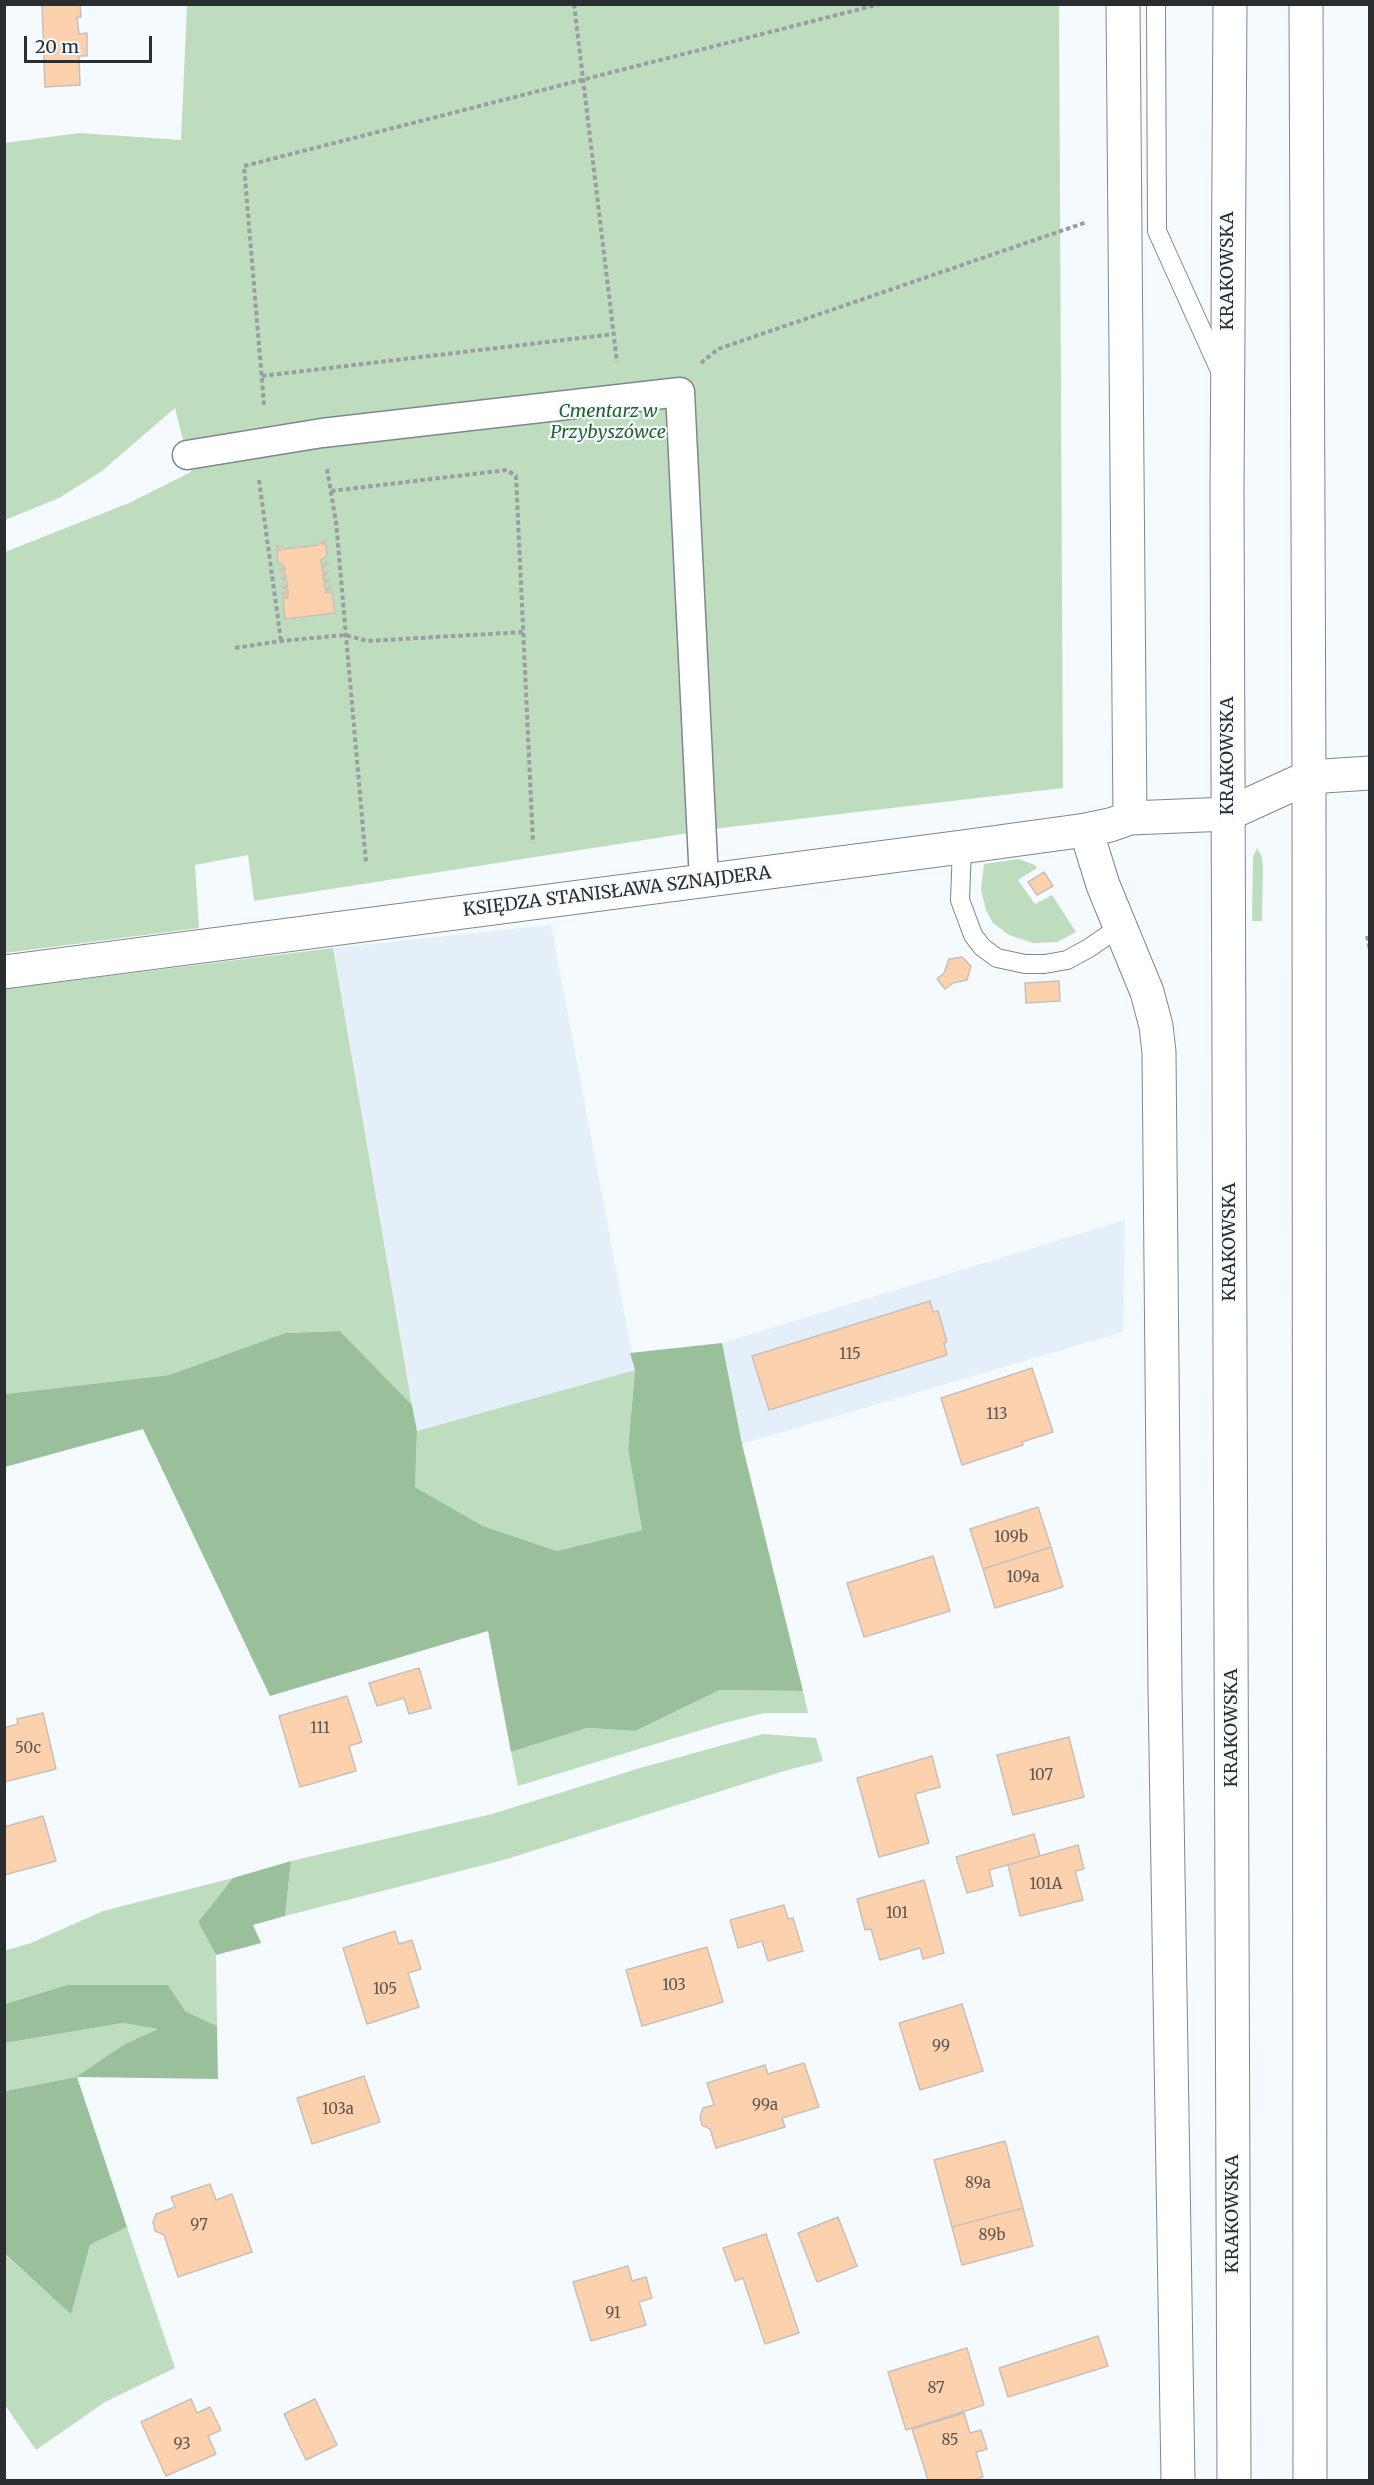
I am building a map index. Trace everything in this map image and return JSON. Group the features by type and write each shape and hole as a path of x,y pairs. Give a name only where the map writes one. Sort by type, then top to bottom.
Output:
{"main road":[{"path":"1123,4 1130,818"},
{"name":"KRAKOWSKA","path":"1230,4 1227,386 1234,2481"},
{"path":"1306,4 1310,2481"},
{"path":"1228,814 1309,777 1370,773"},
{"name":"KSIĘDZA STANISŁAWA SZNAJDERA","path":"4,972 962,847 1086,830 1130,818 1228,814"},
{"path":"1086,830 1103,885 1147,992 1156,1026 1159,1052 1165,1712 1178,2481"}],"street":[{"path":"187,455 322,433 680,393 704,881"}],"lane":[{"path":"1156,4 1157,231 1227,386"},
{"path":"962,847 960,900 973,935 982,947 997,958 1011,963 1025,964 1045,964 1066,960 1089,948 1121,926"}],"path":[{"path":"574,4 622,399"},
{"path":"280,641 261,443 262,375 244,166 880,4"},
{"path":"680,393 697,367 718,349 1110,214 1125,214"},
{"path":"262,375 614,334"},
{"path":"322,433 336,522 366,863"},
{"path":"331,491 507,470 516,477 533,843"},
{"path":"235,648 345,635 368,641 523,632"},
{"path":"1366,936 1370,949"}],"shaded area":[{"path":"551,925 635,1370 417,1431 333,948"},
{"path":"1125,1220 1123,1332 742,1444 722,1343"}],"green space":[{"name":"Cmentarz w Przybyszówce","path":"187,5 1059,5 1063,788 721,828 254,901 248,855 195,865 199,928 5,953 5,552 129,503 191,472 175,408 102,471 59,498 5,520 4,143 79,133 181,140"},
{"path":"1257,848 1262,857 1263,868 1262,921 1252,921 1253,857"},
{"path":"1019,859 1037,868 1018,880 1035,904 1052,895 1076,932 1057,942 1033,943 1009,935 993,923 986,910 981,890 984,864"},
{"path":"333,948 412,1405 340,1331 285,1333 169,1375 5,1394 4,989"},
{"path":"340,1331 412,1405 417,1431 415,1487 483,1526 557,1551 642,1530 628,1449 635,1370 630,1353 722,1343 742,1444 803,1691 720,1690 636,1731 587,1728 511,1752 488,1631 270,1696 143,1429 5,1467 5,1394 169,1375 285,1333"},
{"path":"635,1370 628,1449 642,1530 557,1551 483,1526 415,1487 417,1431"},
{"path":"720,1690 803,1691 808,1713 764,1713 724,1723 518,1786 511,1752 587,1728 637,1731"},
{"path":"763,1734 816,1738 823,1761 784,1771 507,1859 285,1916 291,1861 492,1814 640,1768"},
{"path":"291,1861 285,1916 253,1925 261,1943 216,1955 198,1922 233,1878"},
{"path":"233,1878 198,1922 216,1955 217,2026 185,2011 67,1985 5,2004 4,1951 31,1943 103,1911"},
{"path":"67,1985 168,1985 185,2011 217,2026 218,2079 77,2077 127,2227 90,2245 71,2314 5,2254 5,2091 76,2077 123,2045 158,2029 123,2023 5,2043 5,2004"},
{"path":"123,2023 159,2029 123,2045 76,2077 5,2091 5,2043"},
{"path":"127,2227 175,2368 105,2402 36,2450 5,2405 4,2254 71,2313 90,2245"}],"building":[{"path":"42,4 80,4 81,17 77,17 79,34 87,33 87,56 79,56 80,85 45,87"},
{"path":"325,539 326,541 322,544 326,544 327,555 321,560 322,567 327,562 328,564 322,569 323,575 329,571 323,577 324,582 330,579 324,584 325,590 331,587 325,593 332,592 335,613 285,619 283,598 288,598 282,594 284,592 288,595 288,590 281,586 287,587 287,582 281,578 286,579 285,574 279,570 281,568 285,571 284,566 278,562 277,550 281,550 276,546 284,549 318,545"},
{"path":"1044,872 1053,886 1037,895 1028,882"},
{"path":"962,957 971,966 967,980 953,983 945,989 937,979 944,973 949,959"},
{"path":"1059,981 1060,1001 1026,1003 1025,983"},
{"path":"930,1301 933,1312 938,1311 947,1342 944,1343 947,1355 769,1410 752,1356"},
{"path":"1032,1368 1053,1432 1022,1442 1023,1445 962,1465 941,1398"},
{"path":"1038,1507 1051,1547 983,1569 970,1529"},
{"path":"1051,1547 1063,1587 995,1608 983,1569"},
{"path":"933,1556 950,1611 864,1637 847,1583"},
{"path":"419,1668 431,1708 409,1714 404,1698 377,1706 369,1683"},
{"path":"347,1696 362,1742 349,1746 356,1771 300,1787 279,1716"},
{"path":"43,1713 56,1769 4,1782 4,1728 18,1724 17,1719"},
{"path":"1069,1737 1084,1797 1013,1815 997,1755"},
{"path":"932,1756 940,1787 915,1794 929,1843 879,1857 857,1778"},
{"path":"43,1816 56,1861 4,1875 4,1827"},
{"path":"1034,1834 1040,1856 989,1870 993,1886 967,1893 956,1857"},
{"path":"1078,1845 1084,1869 1075,1871 1083,1900 1020,1916 1008,1865"},
{"path":"924,1880 944,1953 923,1959 920,1948 880,1960 871,1929 865,1930 857,1899"},
{"path":"784,1905 788,1919 793,1918 803,1951 768,1961 762,1941 738,1948 730,1920"},
{"path":"395,1931 399,1944 412,1940 421,1969 408,1973 419,2007 367,2024 343,1948"},
{"path":"707,1947 723,2002 642,2026 626,1970"},
{"path":"962,2004 983,2071 920,2090 899,2023"},
{"path":"804,2063 819,2107 782,2118 785,2127 716,2148 710,2129 702,2125 700,2117 703,2108 714,2105 707,2083 765,2065 768,2074"},
{"path":"364,2076 380,2122 312,2144 297,2098"},
{"path":"1005,2141 1023,2208 952,2227 934,2160"},
{"path":"210,2184 216,2200 232,2194 252,2252 178,2277 164,2235 155,2231 153,2222 156,2214 175,2207 171,2197"},
{"path":"1023,2208 1033,2246 962,2265 952,2227"},
{"path":"838,2217 857,2266 817,2282 798,2233"},
{"path":"766,2234 799,2333 765,2344 743,2278 735,2281 723,2248"},
{"path":"628,2266 632,2281 646,2277 652,2298 639,2302 646,2325 591,2341 573,2282"},
{"path":"1098,2336 1108,2366 1008,2397 999,2368"},
{"path":"967,2348 984,2405 906,2430 888,2372"},
{"path":"191,2399 197,2413 210,2407 221,2430 208,2436 216,2454 166,2476 141,2422"},
{"path":"315,2399 337,2445 306,2460 284,2414"},
{"path":"964,2413 970,2433 981,2430 987,2449 976,2452 983,2477 973,2480 928,2480 912,2429"}]}
